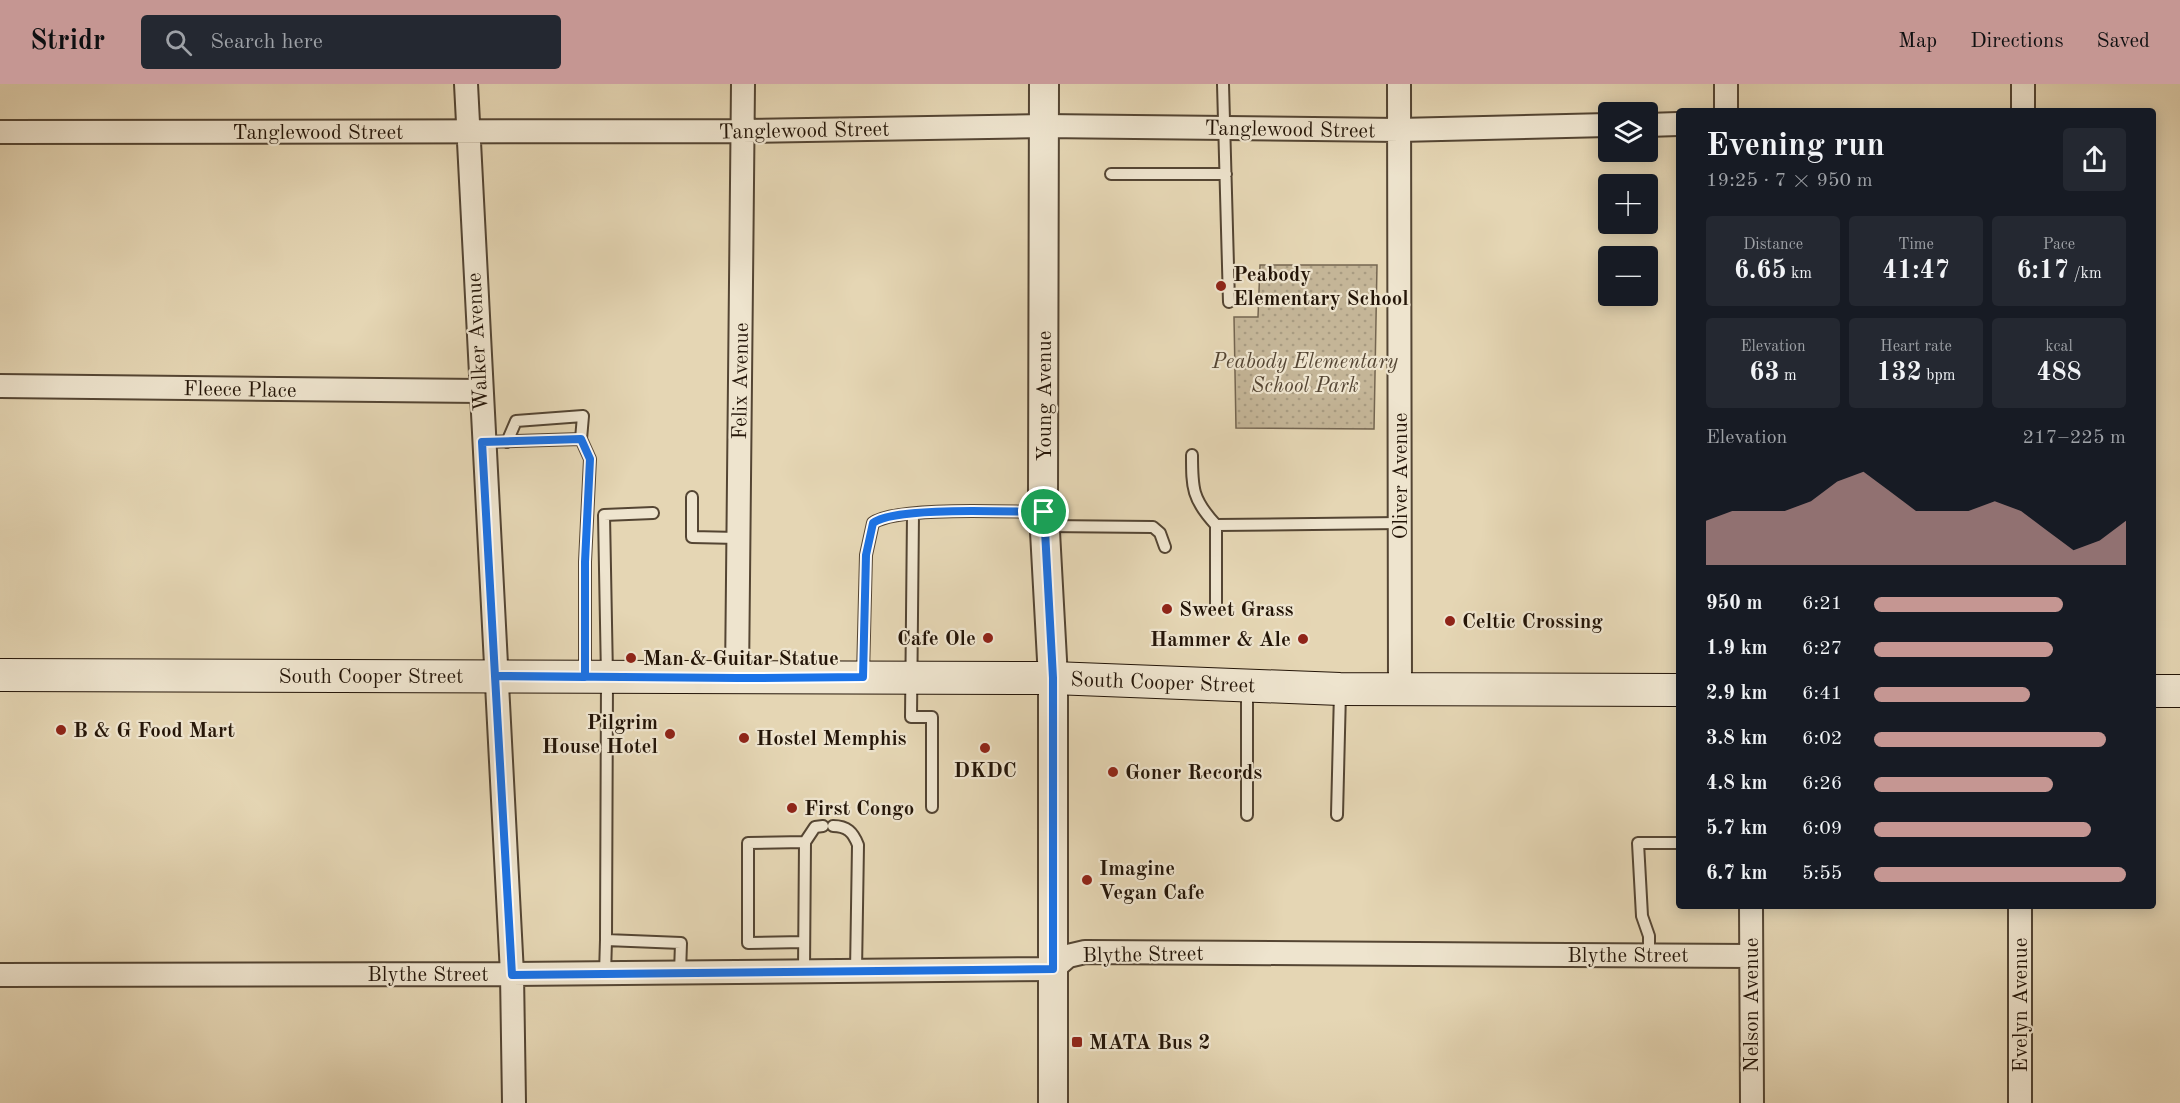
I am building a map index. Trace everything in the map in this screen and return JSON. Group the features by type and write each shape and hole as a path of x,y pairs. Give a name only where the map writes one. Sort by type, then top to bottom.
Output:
{"main road":[{"name":"South Cooper Street","path":"0,675 1053,678 1340,689 1676,690"},
{"path":"2156,691 2180,691"}],"street":[{"name":"Walker Avenue","path":"465,84 482,442 512,975 514,1103"},
{"name":"Felix Avenue","path":"737,678 743,84"},
{"name":"Young Avenue","path":"1044,84 1045,519 1053,678 1053,1103"},
{"name":"Oliver Avenue","path":"1399,84 1400,688"},
{"path":"1726,84 1726,108"},
{"path":"2023,84 2023,108"},
{"path":"1658,125 1676,124"},
{"name":"Tanglewood Street","path":"0,132 742,131 1044,126 1399,130 1598,125"},
{"name":"Fleece Place","path":"0,386 480,391"},
{"name":"Nelson Avenue","path":"1750,909 1752,1103"},
{"name":"Evelyn Avenue","path":"2020,909 2020,1103"},
{"name":"Blythe Street","path":"0,975 512,975 1053,969 1068,956 1085,952 1750,956"}],"lane":[{"path":"1223,84 1229,302"},
{"path":"1111,174 1226,174"},
{"path":"507,441 516,421 583,416 581,439 590,459 585,562 596,677 606,940 605,974"},
{"path":"482,442 581,439"},
{"path":"1192,455 1192,490 1198,504 1216,525 1216,604"},
{"path":"692,497 692,537 738,538"},
{"path":"596,677 604,515 654,513"},
{"path":"914,514 911,717 932,717 932,807"},
{"path":"863,677 866,555 870,531 873,523 880,517 914,514 1045,519 1153,527 1160,533 1165,547"},
{"path":"1216,525 1400,523"},
{"path":"1247,686 1247,815"},
{"path":"1337,815 1340,689"},
{"path":"804,970 804,842 815,827 843,826 854,834 858,845 856,971"},
{"path":"804,842 748,843 748,943 804,942"},
{"path":"1649,956 1649,936 1642,916 1638,843 1676,843"},
{"path":"606,940 681,943 680,973"}],"green space":[{"name":"Peabody Elementary School Park","path":"1260,265 1377,265 1374,429 1236,428 1234,317 1258,317"}],"place":[{"name":"Peabody Elementary School","path":"1221,286"},
{"name":"Sweet Grass","path":"1167,609"},
{"name":"Celtic Crossing","path":"1450,621"},
{"name":"Cafe Ole","path":"988,638"},
{"name":"Hammer & Ale","path":"1303,639"},
{"name":"Man & Guitar Statue","path":"631,658"},
{"name":"B & G Food Mart","path":"61,730"},
{"name":"Pilgrim House Hotel","path":"670,734"},
{"name":"Hostel Memphis","path":"744,738"},
{"name":"DKDC","path":"985,748"},
{"name":"Goner Records","path":"1113,772"},
{"name":"First Congo","path":"792,808"},
{"name":"Imagine Vegan Cafe","path":"1087,880"},
{"name":"MATA Bus 2","path":"1077,1042"}],"route":[{"path":"1044,512 890,515 880,517 873,523 866,555 863,677 737,678 607,677 495,676 482,442 581,439 590,459 588,544 585,562 585,677 495,676 512,975 1053,969 1053,678 1044,512"}]}
